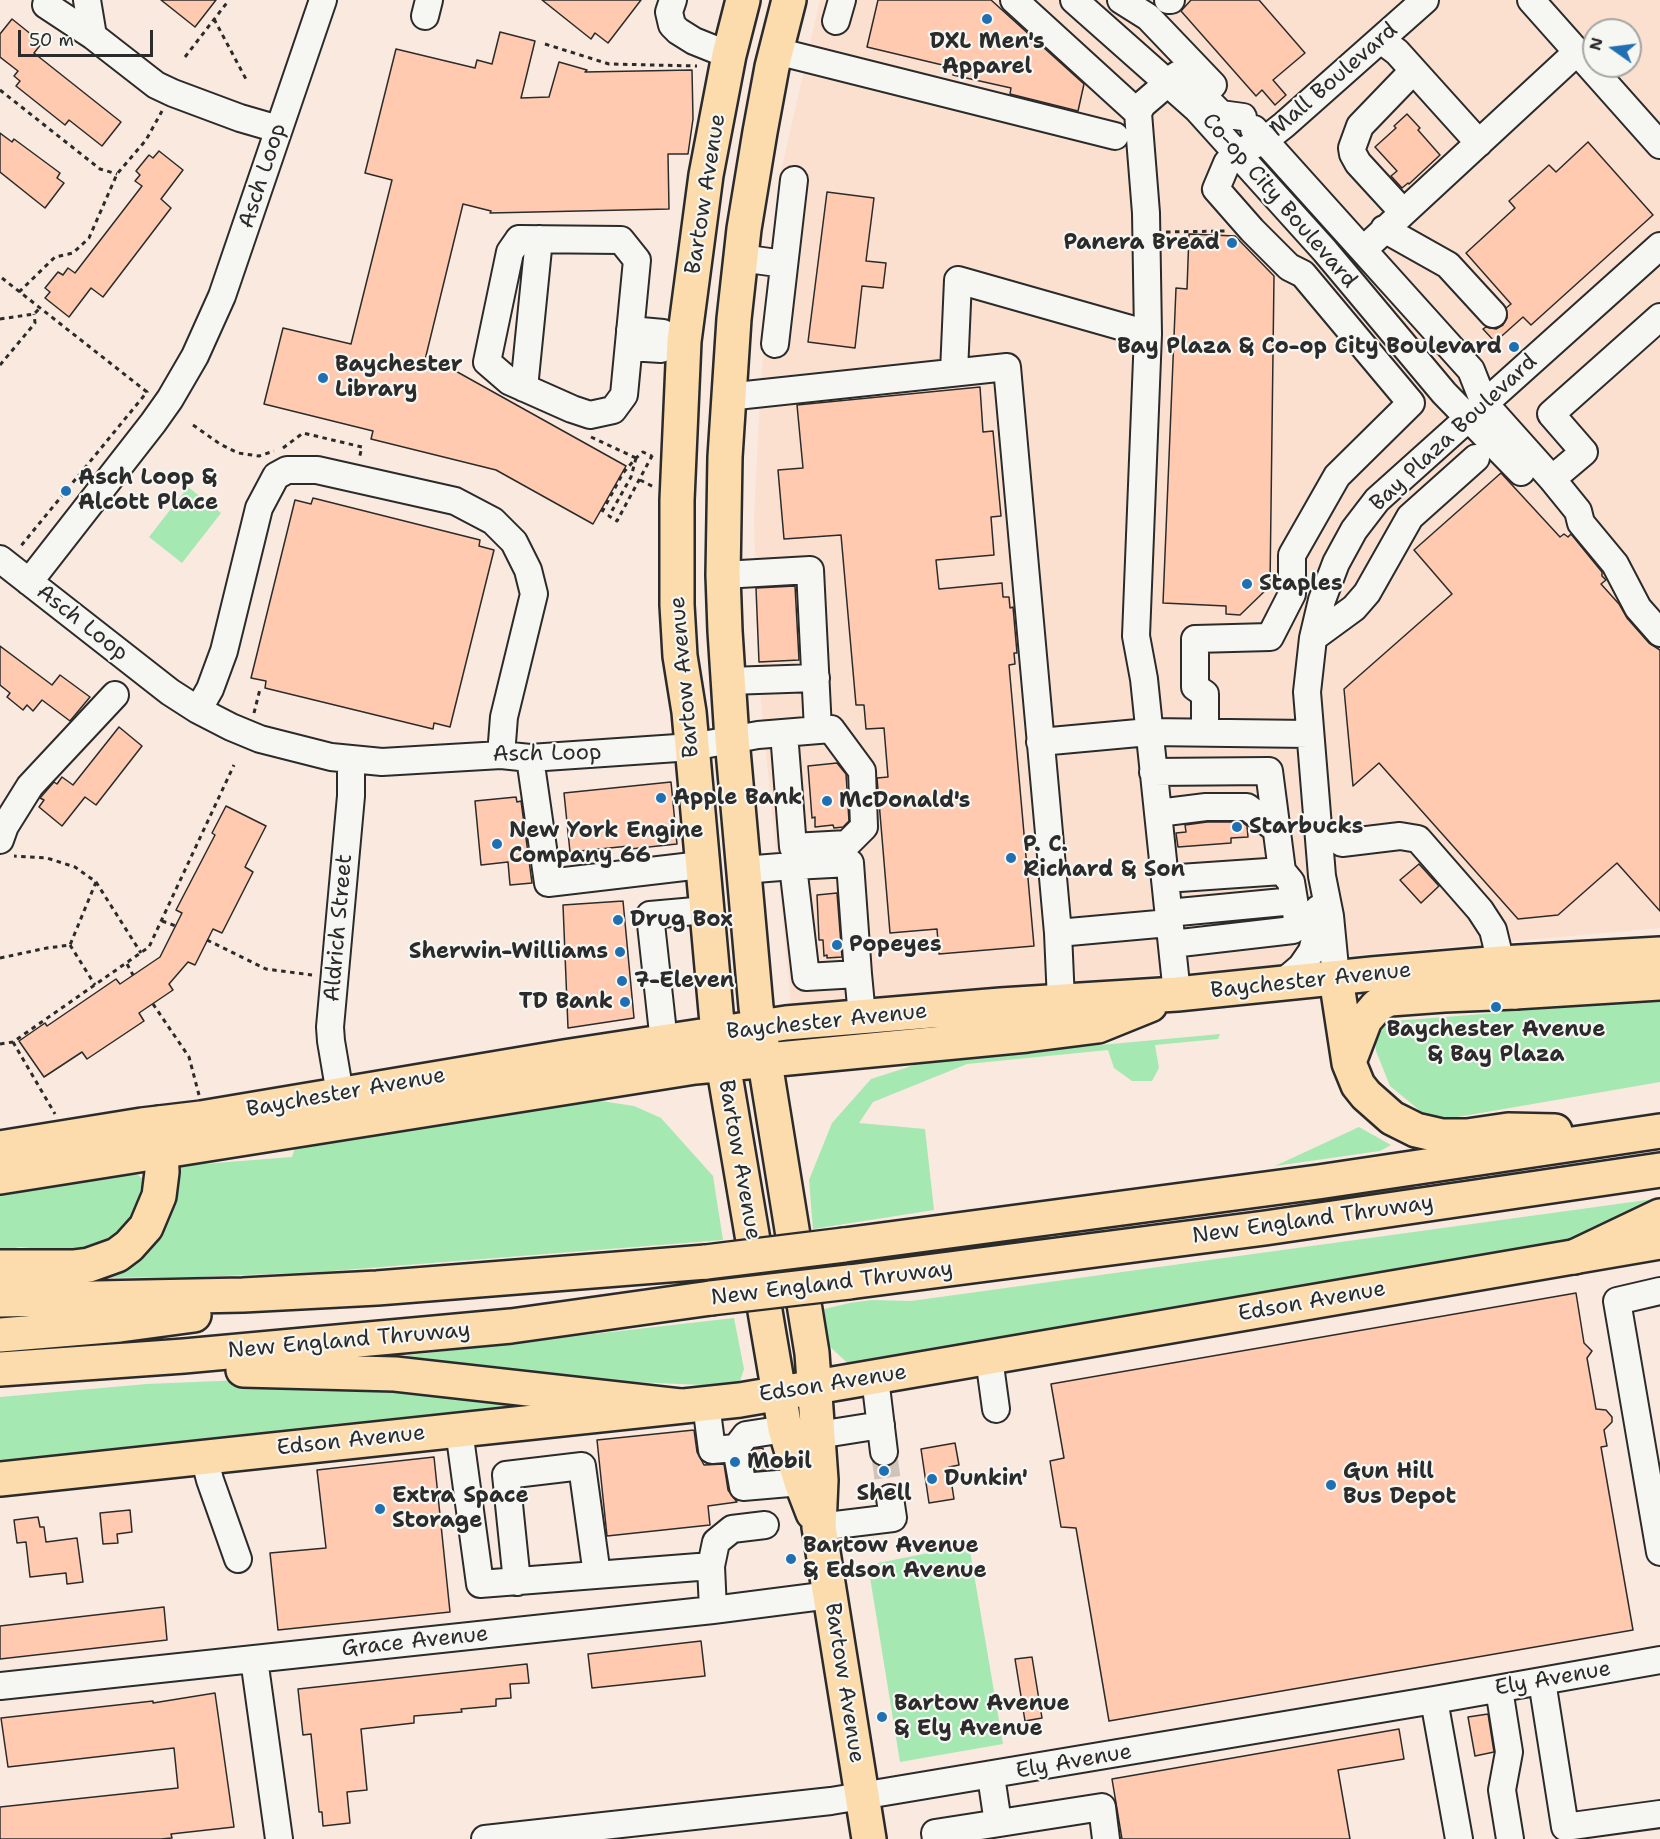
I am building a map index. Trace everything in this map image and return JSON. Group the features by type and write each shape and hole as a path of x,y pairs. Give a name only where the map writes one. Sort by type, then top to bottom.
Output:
{"main road":[{"name":"Bartow Avenue","path":"743,0 720,52 705,186 680,341 676,500 680,656 689,712 701,865 720,1049 785,1429 801,1482 819,1527"},
{"name":"Bartow Avenue","path":"789,0 760,132 741,258 727,397 723,574 732,739 759,1027 812,1353 821,1480 819,1527 868,1839"},
{"path":"680,341 731,345"},
{"name":"Baychester Avenue","path":"1508,978 1660,954"},
{"path":"1336,978 1349,1063 1358,1085 1370,1100 1405,1126 1428,1134 1455,1137 1508,1130 1651,1132"},
{"name":"Baychester Avenue","path":"0,1148 160,1137 560,1087 720,1049 759,1027 1061,1001 1177,994 1336,978 1508,978 1660,983"},
{"path":"1349,1063 1365,1020 1383,1002 1390,999 1444,995 1508,978"},
{"path":"720,1049 764,1060 1027,1035 1098,1026 1177,994"},
{"name":"Baychester Avenue","path":"0,1177 160,1137 201,1118 664,1042 720,1049"},
{"name":"New England Thruway","path":"0,1300 220,1296 377,1288 706,1262 1165,1204 1651,1132"},
{"path":"0,1267 90,1265 117,1255 129,1246 147,1227 159,1196 162,1174 160,1137"},
{"name":"New England Thruway","path":"10,1368 184,1356 512,1326 711,1298 1265,1228 1660,1170"},
{"path":"1574,1257 1660,1216"},
{"name":"Edson Avenue","path":"0,1479 741,1400 1660,1242"},
{"path":"0,1335 120,1325 377,1288"},
{"path":"10,1368 310,1370 395,1374 693,1405"}],"street":[{"path":"42,3 57,8 68,7 80,0"},
{"path":"87,0 93,36"},
{"name":"Asch Loop","path":"323,0 222,296 195,356 153,423 29,582 170,692 198,710 260,739 298,750 351,760 420,760 501,755 530,758 692,747 732,739 824,729"},
{"path":"673,0 669,12 672,25 688,38 720,52"},
{"path":"1014,0 1138,113"},
{"name":"Co-op City Boulevard","path":"1074,0 1197,110 1325,251 1384,323 1476,411"},
{"name":"Co-op City Boulevard","path":"1121,0 1148,16 1265,140 1471,370 1476,411"},
{"name":"Mall Boulevard","path":"1237,153 1265,140 1317,97 1425,0"},
{"path":"1531,0 1577,52 1605,97 1660,145"},
{"path":"42,3 93,36 156,85 240,118 278,129"},
{"path":"1381,40 1397,52 1479,143"},
{"path":"776,51 1115,136"},
{"path":"1363,250 1577,52"},
{"path":"1402,212 1358,163 1352,148 1360,126 1413,71"},
{"path":"1177,994 1144,679 1136,636 1148,334 1146,232 1138,113 1142,105 1176,75 1184,77 1221,114 1243,117"},
{"path":"1205,732 1205,694 1195,687 1195,639 1270,637 1292,594 1292,555 1337,476 1411,403 1303,274 1289,267 1216,189 1227,163 1237,153"},
{"path":"775,344 794,180"},
{"path":"1384,229 1436,250 1493,314"},
{"path":"519,239 621,240 637,260 629,338 624,396 613,410 590,415 572,410 509,381 487,362 510,252 519,239"},
{"path":"524,388 538,239"},
{"name":"Bay Plaza Boulevard","path":"1336,978 1330,916 1322,876 1307,692 1313,638 1329,581 1354,530 1377,500 1660,246"},
{"path":"1303,274 1325,251"},
{"path":"741,258 784,264"},
{"path":"954,372 958,280 1148,334"},
{"path":"1552,479 1584,452 1551,414 1660,317"},
{"path":"629,338 663,333 680,341"},
{"path":"727,397 1007,367 1058,933 1061,1001"},
{"path":"1476,411 1552,479 1578,511 1581,524 1615,564 1638,608 1660,633"},
{"path":"1476,411 1487,436 1568,522 1581,524"},
{"path":"1313,638 1354,608 1367,593 1410,517 1476,458"},
{"path":"198,710 210,689 224,651 259,508 276,476 287,470 317,470 455,501 493,521 514,542 528,570 534,594 504,717 501,755"},
{"path":"10,553 29,582"},
{"path":"723,574 810,570 816,678 824,729 862,771 864,827 847,844 794,847 784,733"},
{"path":"729,681 816,678"},
{"path":"7,848 5,826 30,786 115,695"},
{"path":"1040,742 1149,732 1309,734"},
{"path":"530,758 548,883 701,865"},
{"name":"Aldrich Street","path":"340,1094 330,1027 351,796 351,760"},
{"path":"1058,933 1170,927 1293,930 1297,918 1291,882 1282,871 1269,771 1153,772"},
{"path":"1158,813 1206,807 1247,807 1275,829"},
{"path":"1342,843 1400,836 1418,839 1480,910 1493,930 1508,978"},
{"path":"743,870 850,863 862,1017"},
{"path":"794,866 806,977 858,974"},
{"path":"1165,879 1282,871"},
{"name":"Bay Plaza Boulevard","path":"1281,984 1301,967 1312,951 1317,932 1322,876"},
{"path":"664,1042 650,915 706,910"},
{"path":"1660,1291 1617,1301 1660,1552"},
{"path":"989,1358 996,1409"},
{"path":"875,1378 884,1452"},
{"path":"741,1400 743,1487 801,1482"},
{"path":"693,1405 712,1450 785,1429"},
{"path":"818,1435 880,1425"},
{"path":"459,1430 480,1584 711,1566"},
{"path":"204,1457 238,1559"},
{"path":"517,1581 506,1475 582,1466 597,1575"},
{"path":"819,1527 893,1518 890,1498"},
{"path":"713,1610 711,1566 716,1542 732,1529 765,1525"},
{"name":"Grace Avenue","path":"0,1686 713,1610 830,1595"},
{"path":"254,1659 279,1839"},
{"name":"Ely Avenue","path":"485,1839 831,1801 1444,1699 1660,1660"},
{"path":"1542,1681 1565,1827 1660,1814"},
{"path":"1499,1689 1509,1752 1502,1790 1510,1839"},
{"path":"1444,1699 1459,1839"},
{"path":"991,1776 998,1823"},
{"path":"936,1839 935,1833 1102,1807 1106,1839"}],"path":[{"path":"185,57 229,0"},
{"path":"214,19 247,81"},
{"path":"545,44 609,64 710,67 720,52"},
{"path":"0,90 99,169 117,174"},
{"path":"19,292 55,257 73,253 89,238 117,174 146,140 172,93"},
{"path":"1146,232 1252,230"},
{"path":"2,278 147,392 10,553"},
{"path":"0,319 34,314 40,308"},
{"path":"0,365 35,323 34,314"},
{"path":"572,410 582,434 636,458"},
{"path":"193,425 220,444 238,453 259,456 282,449 303,433 362,447 354,478"},
{"path":"602,512 623,473 636,458 643,452 652,456"},
{"path":"636,458 631,477 609,516 617,520 640,480"},
{"path":"623,473 631,477"},
{"path":"254,713 260,689"},
{"path":"0,1044 13,1042 149,947 234,765"},
{"path":"7,848 75,867 96,882 141,953"},
{"path":"70,945 96,882"},
{"path":"162,921 176,926"},
{"path":"207,940 266,969 312,975"},
{"path":"0,958 70,945"},
{"path":"70,945 95,985"},
{"path":"126,963 134,975"},
{"path":"153,1004 189,1057 199,1096"},
{"path":"13,1042 58,1118"}],"shaded area":[{"path":"820,0 1660,0 1660,928 1358,955 1279,965 791,1004 758,671 754,518 761,378 781,171"}],"green space":[{"path":"188,487 221,513 182,563 149,537"},
{"path":"1660,996 1660,1082 1446,1119 1424,1114 1390,1086 1376,1051 1375,1036 1381,1022 1496,1013 1499,1007"},
{"path":"1220,1034 1218,1039 1155,1045 1159,1068 1152,1081 1132,1081 1114,1068 1108,1050 967,1064 873,1102 859,1123 925,1129 934,1210 813,1229 809,1180 832,1123 871,1079 927,1061"},
{"path":"588,1099 634,1106 661,1118 713,1176 723,1240 318,1272 197,1277 87,1278 179,1163 190,1165 292,1157 295,1148"},
{"path":"1359,1127 1391,1145 1380,1151 1275,1166"},
{"path":"127,1173 138,1175 143,1179 135,1214 107,1242 72,1253 21,1247 0,1250 0,1194"},
{"path":"1654,1199 1657,1207 1569,1244 853,1368 828,1345 824,1309 850,1303 872,1300 911,1301"},
{"path":"734,1318 744,1369 740,1381 729,1386 631,1382 472,1367 398,1363 401,1356"},
{"path":"243,1380 493,1400 535,1409 0,1466 0,1397 147,1384"},
{"path":"969,1545 1003,1744 900,1762 868,1565"}],"building":[{"path":"161,0 216,0 195,27"},
{"path":"542,0 641,0 608,43 595,33 591,39"},
{"path":"878,0 991,0 1084,84 1078,111 1010,94 1011,88 953,75 955,68 867,47"},
{"path":"1191,0 1259,0 1305,53 1273,80 1286,95 1275,105 1262,90 1256,96 1181,11"},
{"path":"12,19 42,43 34,53 121,122 102,146 69,120 65,125 16,86 20,81 14,76 18,71 0,57 0,34"},
{"path":"500,32 535,41 521,98 549,97 559,62 587,70 585,72 692,70 693,119 688,154 668,154 669,209 490,213 491,211 463,204 424,364 452,369 626,466 593,524 496,470 371,439 373,431 264,404 283,328 351,344 392,180 365,173 396,49 475,68 477,60 492,64"},
{"path":"1407,114 1440,155 1402,188 1391,176 1397,171 1375,147 1396,128 1394,126"},
{"path":"0,133 12,142 14,139 60,173 57,178 64,183 45,208 0,172"},
{"path":"1588,142 1653,215 1531,325 1523,317 1495,342 1483,329 1486,327 1496,329 1503,325 1507,318 1506,308 1511,304 1466,253 1515,208 1509,201 1549,165 1556,172"},
{"path":"159,151 183,170 161,199 171,208 103,297 91,288 69,317 45,298 50,292 45,288 58,272 63,275 68,268 75,273 142,186 135,181 140,175 136,171 149,155 153,158"},
{"path":"827,192 874,198 866,261 886,263 883,288 862,286 855,348 808,342"},
{"path":"1189,234 1235,236 1274,276 1270,586 1240,615 1226,614 1226,606 1163,603 1176,288 1187,289"},
{"path":"980,387 983,432 993,431 1001,516 991,517 994,555 936,560 939,589 1002,583 1003,597 1009,597 1010,608 1013,607 1017,653 1014,653 1015,664 1009,665 1034,946 939,954 937,929 890,933 877,778 888,777 884,728 866,729 864,705 856,705 841,535 784,539 778,470 803,468 797,405"},
{"path":"1501,473 1560,537 1564,534 1568,537 1571,534 1602,572 1606,580 1601,584 1619,604 1627,618 1649,643 1660,650 1660,911 1617,863 1558,915 1518,919 1379,763 1353,786 1344,689 1452,594 1414,550"},
{"path":"313,498 480,540 479,546 494,550 450,727 434,723 433,729 265,688 266,681 251,678 295,500 311,504"},
{"path":"795,586 799,660 759,662 756,588"},
{"path":"0,646 52,685 60,675 90,697 70,721 42,700 33,711 27,705 23,710 7,697 10,693 0,685"},
{"path":"119,727 142,746 96,805 85,797 62,826 39,807 44,800 40,798 54,782 57,784 62,777 73,785"},
{"path":"837,763 846,774 849,821 843,827 834,828 833,825 815,827 815,817 812,818 808,766"},
{"path":"671,782 677,844 570,852 564,793"},
{"path":"516,797 517,802 521,801 532,883 510,885 508,862 481,865 475,801"},
{"path":"226,806 266,826 245,867 253,872 222,933 213,929 195,965 188,962 169,984 173,990 139,1013 144,1021 87,1059 82,1052 44,1077 19,1041 45,1023 47,1026 116,979 120,984 160,957 182,913 176,910 215,835 212,833"},
{"path":"1207,822 1242,822 1247,826 1248,837 1231,838 1231,843 1178,847 1176,833 1186,832 1185,825"},
{"path":"1419,864 1439,886 1421,903 1400,880"},
{"path":"837,893 842,957 827,958 827,955 824,956 823,940 819,940 817,895"},
{"path":"623,901 634,1018 568,1028 563,905"},
{"name":"Gun Hill Bus Depot","path":"1576,1293 1584,1343 1592,1351 1587,1358 1596,1409 1606,1410 1612,1417 1612,1422 1604,1430 1607,1446 1601,1447 1633,1630 1109,1721 1076,1528 1061,1527 1050,1461 1064,1458 1051,1384"},
{"path":"694,1430 697,1452 704,1465 724,1464 728,1490 737,1502 708,1506 710,1525 607,1536 597,1440"},
{"path":"955,1443 959,1465 949,1467 954,1499 929,1503 921,1449"},
{"path":"763,1448 766,1470 755,1471 752,1452 754,1449"},
{"name":"Extra Space Storage","path":"434,1457 450,1612 278,1630 270,1553 326,1548 317,1470"},
{"path":"130,1510 132,1532 117,1534 118,1543 103,1544 100,1513"},
{"path":"38,1517 40,1527 44,1527 46,1542 77,1538 83,1582 67,1584 66,1573 30,1577 26,1542 17,1543 14,1520"},
{"path":"164,1607 167,1640 0,1659 0,1626"},
{"path":"701,1641 705,1676 592,1688 588,1654"},
{"path":"1032,1657 1042,1718 1025,1721 1015,1659"},
{"path":"527,1664 529,1683 510,1684 511,1698 496,1699 496,1706 461,1709 462,1712 414,1716 414,1723 361,1729 367,1790 347,1792 350,1823 323,1826 322,1812 319,1812 311,1734 303,1735 298,1689"},
{"path":"215,1693 234,1827 171,1834 172,1838 161,1839 0,1839 0,1807 178,1788 174,1748 8,1767 1,1718 153,1701 153,1703"},
{"path":"1488,1714 1494,1752 1475,1756 1468,1717"},
{"path":"1399,1729 1404,1759 1338,1770 1350,1839 1122,1839 1112,1779"}],"tunnel":[{"path":"884,1452 890,1498"}],"place":[{"name":"DXL Men's Apparel","path":"987,19"},
{"name":"Panera Bread","path":"1232,243"},
{"name":"Bay Plaza & Co-op City Boulevard","path":"1514,347"},
{"name":"Baychester Library","path":"323,378"},
{"name":"Asch Loop & Alcott Place","path":"66,491"},
{"name":"Staples","path":"1247,584"},
{"name":"Apple Bank","path":"661,798"},
{"name":"McDonald's","path":"827,801"},
{"name":"Starbucks","path":"1237,827"},
{"name":"New York Engine Company 66","path":"497,844"},
{"name":"P. C. Richard & Son","path":"1011,858"},
{"name":"Drug Box","path":"618,920"},
{"name":"Popeyes","path":"837,945"},
{"name":"Sherwin-Williams","path":"620,952"},
{"name":"7-Eleven","path":"622,981"},
{"name":"TD Bank","path":"625,1002"},
{"name":"Baychester Avenue & Bay Plaza","path":"1496,1007"},
{"name":"Mobil","path":"735,1462"},
{"name":"Shell","path":"884,1471"},
{"name":"Dunkin'","path":"932,1479"},
{"name":"Gun Hill Bus Depot","path":"1331,1485"},
{"name":"Extra Space Storage","path":"380,1509"},
{"name":"Bartow Avenue & Edson Avenue","path":"791,1559"},
{"name":"Bartow Avenue & Ely Avenue","path":"882,1717"}]}
